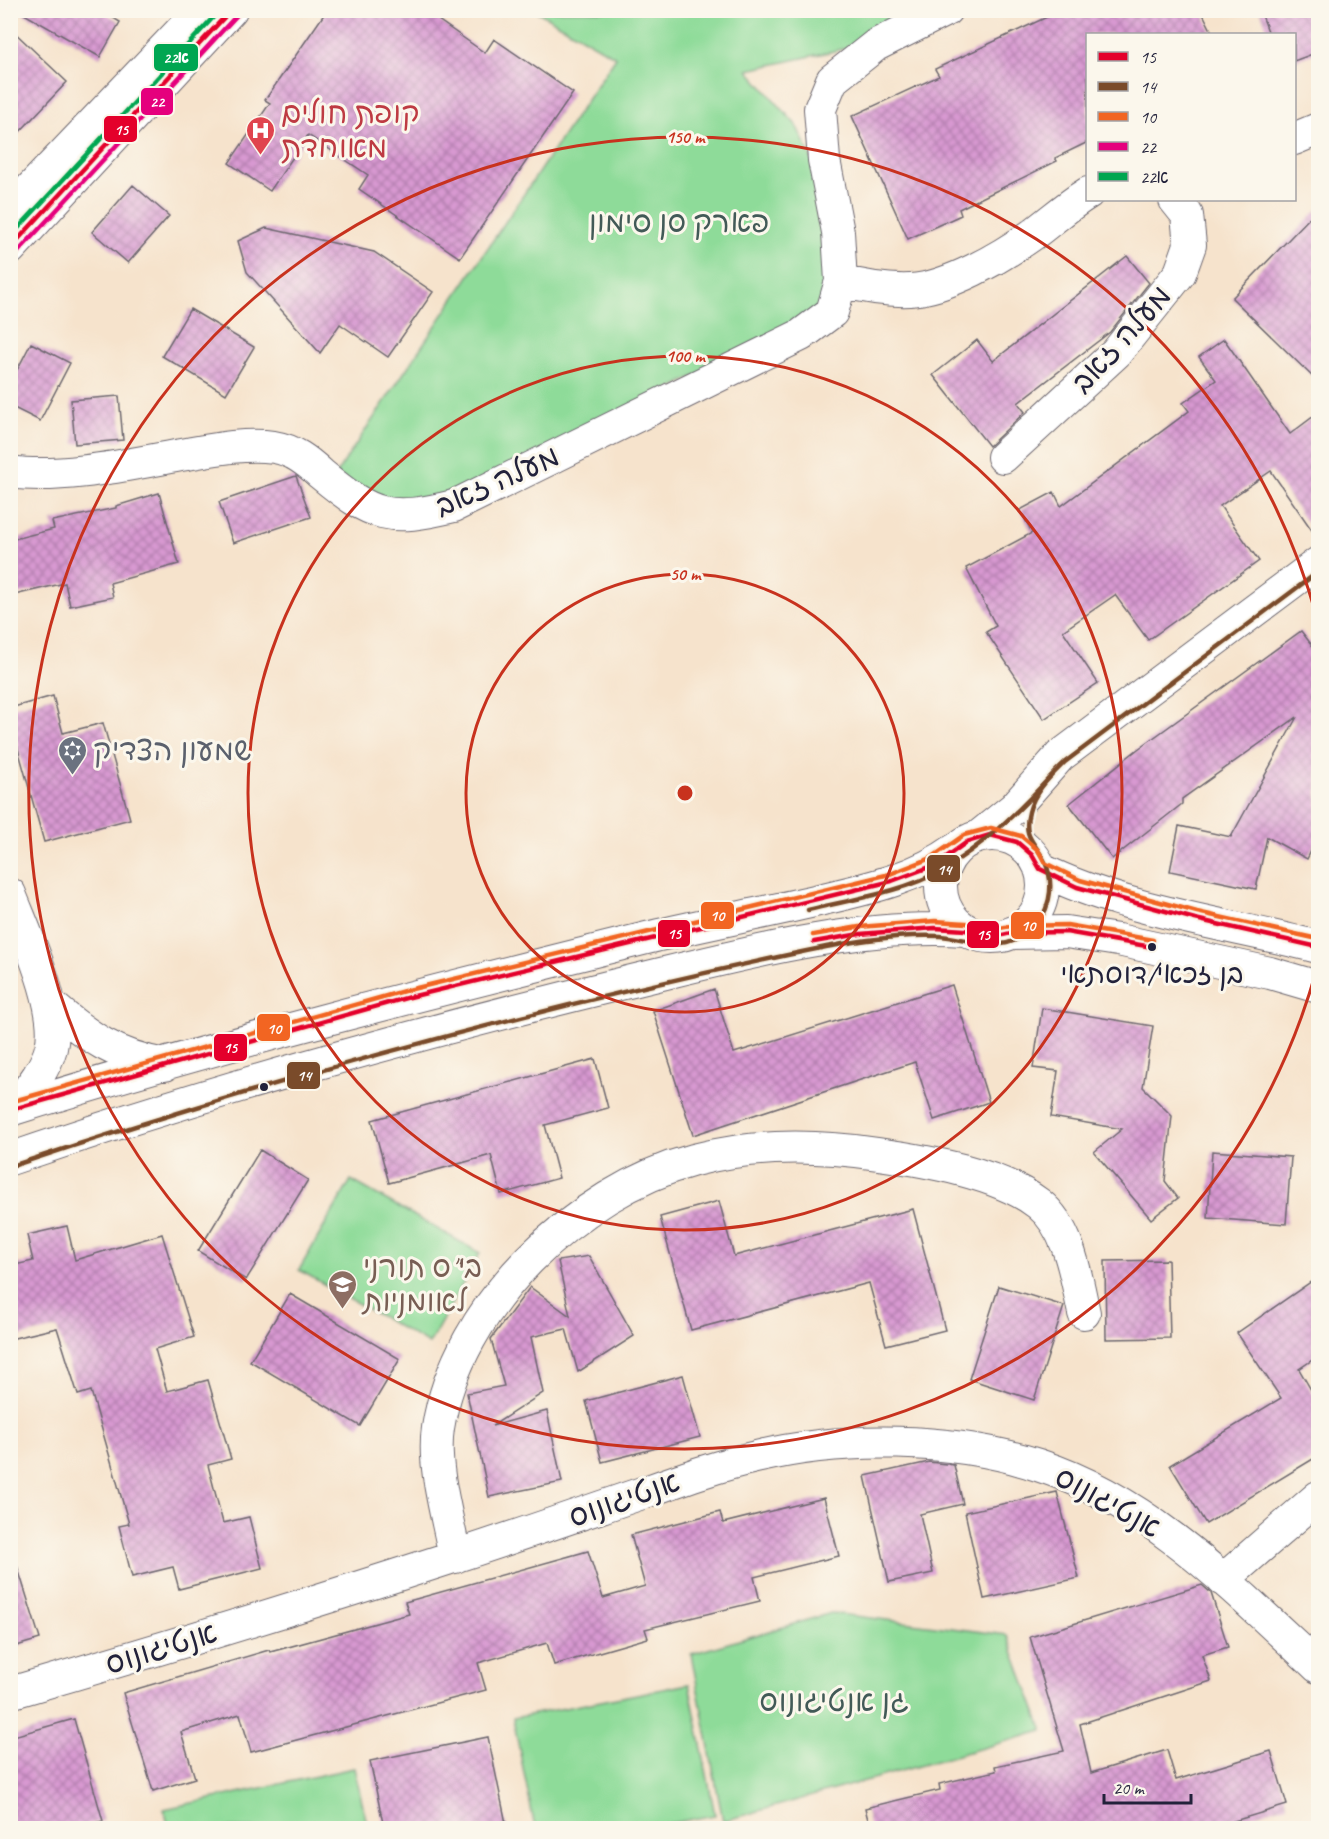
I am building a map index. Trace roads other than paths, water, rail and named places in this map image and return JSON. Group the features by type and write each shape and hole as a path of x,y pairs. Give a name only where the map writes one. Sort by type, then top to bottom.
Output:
{"street":[{"path":"10,210 201,10"},
{"path":"10,249 231,10"},
{"name":"מעלה זאב","path":"10,472 42,475 211,450 254,446 275,447 301,457 368,509 398,515 422,514 454,506 801,335 832,312 841,281 838,232 824,160 820,109 832,80 876,45 946,10"},
{"path":"1296,138 1318,129"},
{"path":"841,281 871,289 912,290 944,281 971,271 1031,235 1064,208 1086,195"},
{"name":"מעלה זאב","path":"1003,457 1116,353 1180,273 1190,245 1187,215 1176,201"},
{"path":"11,1110 406,998 702,925 860,891 916,873 935,865 967,843 1027,795 1060,756 1318,563"},
{"path":"1011,933 1031,919 1040,903 1042,880 1020,831 1022,807 1027,795"},
{"path":"965,930 952,919 944,904 941,887 943,869 967,843 999,836 1077,887 1122,901 1318,947"},
{"path":"10,894 51,1005 53,1029 51,1048 32,1085 11,1110"},
{"path":"10,1159 87,1132 303,1069 555,1000 820,940 901,930 965,930 994,938 1011,933 1066,932 1118,940 1270,973 1318,987"},
{"path":"51,1005 74,1025 114,1051 135,1060 165,1065"},
{"path":"455,1557 436,1455 437,1430 453,1368 475,1329 509,1282 541,1247 615,1192 657,1172 694,1160 740,1150 823,1148 922,1160 975,1174 1040,1205 1058,1227 1071,1258 1084,1313"},
{"name":"אנטיגונוס","path":"10,1693 455,1557 707,1470 758,1456 822,1446 957,1445 1040,1466 1105,1494 1155,1524 1223,1580 1318,1667"},
{"path":"1223,1580 1318,1497"}],"place":[{"name":"קופת חולים מאוחדת","path":"260,156"},
{"name":"שמעון הצדיק","path":"72,776"},
{"name":"בן זכאי/דוסתאי","path":"1152,947"},
{"name":"בי\"ס תורני לאומניות","path":"342,1310"}],"park label":[{"name":"פארק סן סימון","path":"679,222"},
{"name":"גן אנטיגונוס","path":"834,1701"}]}
